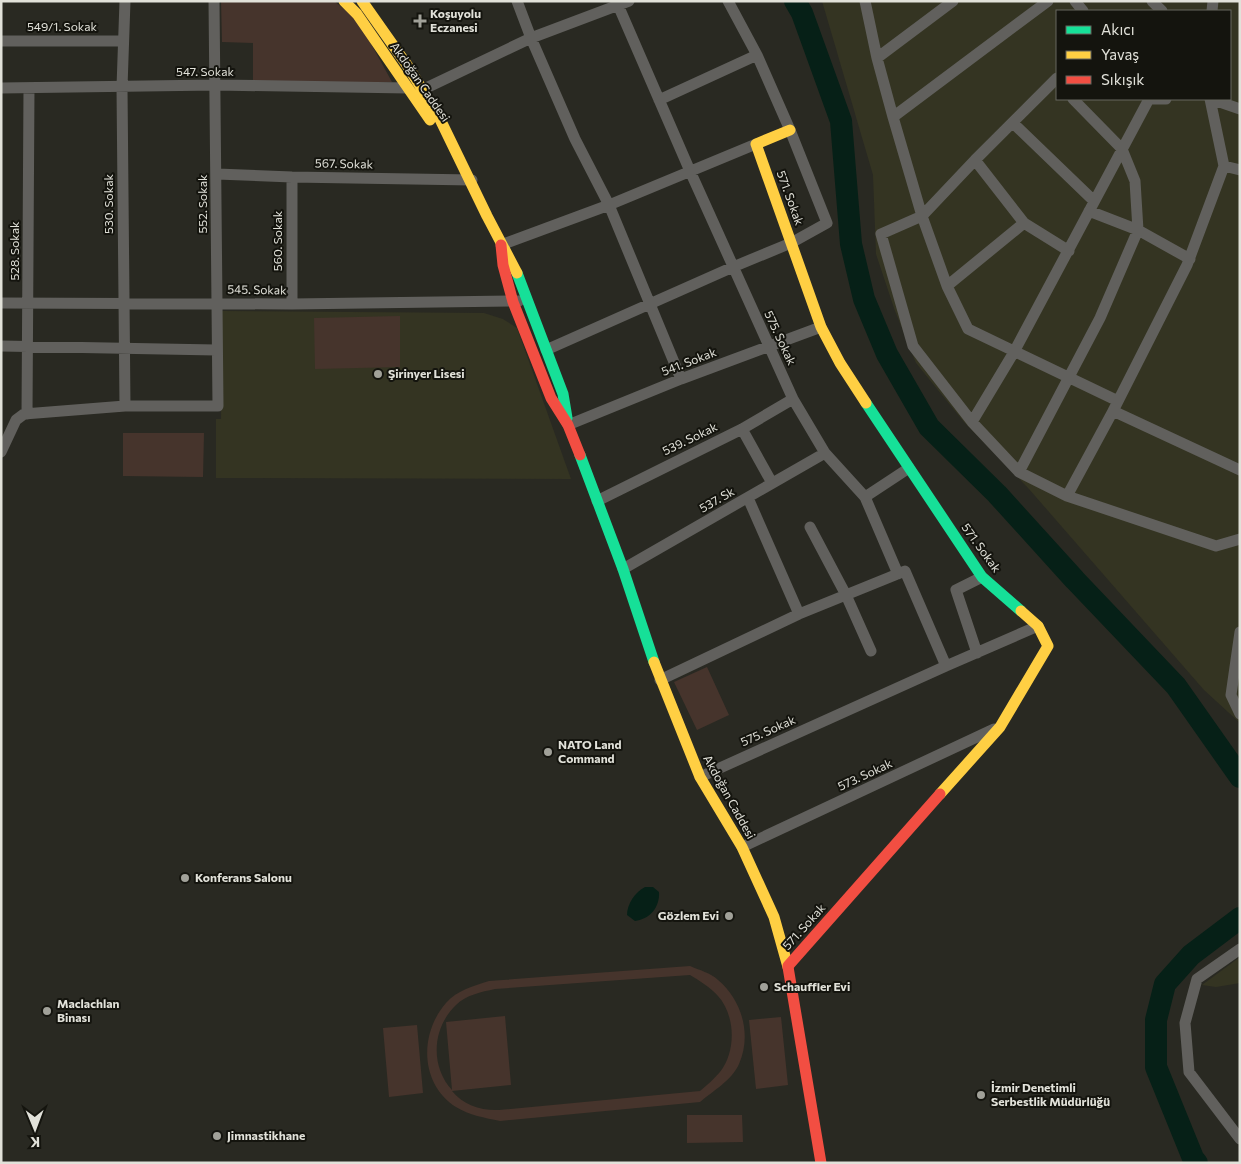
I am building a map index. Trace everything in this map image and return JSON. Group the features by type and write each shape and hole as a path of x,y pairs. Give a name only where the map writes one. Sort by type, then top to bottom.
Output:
{"main road":[{"name":"Akdoğan Caddesi","path":"344,1 357,14 472,180"},
{"name":"Akdoğan Caddesi","path":"362,1 424,89 472,180 501,245 514,264 563,394 568,425"},
{"path":"756,144 790,130"},
{"name":"571. Sokak","path":"756,144 821,327 840,364 982,577 1038,626 1048,646 1000,727 788,966"},
{"name":"Akdoğan Caddesi","path":"501,245 503,265 513,302 551,398 568,425 623,569 660,680 700,777 742,847 774,917 788,966 821,1163"}],"street":[{"name":"530. Sokak","path":"124,1 122,87 125,406"},
{"name":"552. Sokak","path":"125,406 218,406 214,1"},
{"path":"518,1 531,38 575,139 609,205 682,379"},
{"path":"546,350 791,243 827,223 790,130 756,55 728,1"},
{"path":"865,1 877,58 922,216 947,286 968,329 1069,378 1115,406 1240,470"},
{"path":"877,58 953,1"},
{"path":"893,117 1048,1"},
{"path":"1152,1 1161,10"},
{"path":"424,89 531,38 624,3"},
{"name":"575. Sokak","path":"624,3 659,100 793,399 825,453 865,496 946,666 700,777"},
{"name":"549/1. Sokak","path":"1,40 122,41"},
{"path":"659,100 756,55"},
{"path":"869,231 881,234 922,216 975,160 1056,81"},
{"name":"547. Sokak","path":"1,88 216,85 408,88"},
{"name":"528. Sokak","path":"27,414 29,346 29,88"},
{"path":"1018,472 1100,318 1138,230 1135,181 1122,149 1074,100"},
{"path":"972,422 1014,352 1069,252 1148,100"},
{"path":"1067,496 1190,259 1224,166 1210,100"},
{"path":"1213,100 1240,109"},
{"path":"1013,123 1092,206 1190,259"},
{"path":"501,245 609,205 756,144"},
{"path":"975,160 1024,223 1069,252"},
{"path":"1224,166 1240,170"},
{"name":"567. Sokak","path":"217,174 472,180"},
{"name":"560. Sokak","path":"292,177 292,304"},
{"path":"947,286 1024,223"},
{"path":"881,234 913,346 972,422 1018,472 1067,496 1216,546 1240,540"},
{"name":"545. Sokak","path":"1,303 292,304 513,302 526,300"},
{"name":"541. Sokak","path":"568,425 682,379 821,327"},
{"path":"1,346 216,350"},
{"name":"539. Sokak","path":"597,501 742,429 793,399"},
{"path":"1,452 16,420 24,414 125,406"},
{"path":"742,429 772,483"},
{"name":"537. Sk","path":"623,569 825,453"},
{"path":"865,496 910,468"},
{"path":"748,498 799,614"},
{"path":"810,526 846,595 871,651"},
{"path":"660,680 799,614 902,572"},
{"path":"977,653 956,590 982,577"},
{"path":"946,666 1038,626"},
{"path":"1240,632 1235,694 1240,714"},
{"name":"573. Sokak","path":"742,847 1000,727"},
{"path":"1240,949 1197,979 1185,1023 1189,1072 1240,1139"}],"shaded area":[{"path":"221,1 334,1 358,20 392,82 253,82 253,43 222,42"},
{"path":"822,1 1240,1 1240,723 1204,690 1029,489 964,422 916,363 895,311 876,254 873,175"},
{"name":"Şirinyer Lisesi","path":"222,311 484,313 503,319 517,328 571,479 216,478 216,419 221,419"},
{"path":"400,316 400,367 315,369 314,318"},
{"path":"123,433 204,433 203,477 123,476"},
{"path":"707,667 729,715 697,730 674,682"},
{"path":"645,887 653,887 659,892 658,903 649,915 635,921 627,915 628,907 635,895"},
{"path":"1240,957 1240,983 1216,987 1202,985"},
{"path":"690,966 715,978 733,997 739,1008 744,1030 743,1053 732,1075 700,1102 500,1121 477,1116 456,1107 444,1097 435,1085 427,1058 428,1043 437,1015 446,1003 460,992 489,981","holes":["690,975 705,984 724,1004 731,1024 732,1034 729,1054 725,1064 718,1075 700,1091 499,1110 473,1106 456,1096 452,1091 511,1085 505,1016 446,1022 452,1090 440,1070 437,1059 437,1047 442,1025 456,1005 474,994 495,989"]},
{"path":"781,1017 788,1085 756,1089 749,1020"},
{"path":"417,1025 423,1093 389,1097 383,1028"},
{"path":"687,1115 742,1115 743,1142 687,1143"}],"waterway":[{"path":"795,1 802,13 841,121 851,244 864,299 887,354 929,427 997,494 1075,580 1176,686 1240,777"},
{"path":"1197,1163 1193,1158 1156,1067 1156,1020 1165,984 1191,955 1240,918"}],"traffic: fast":[{"path":"517,273 563,394 567,418"},
{"path":"866,403 982,577 1021,611"},
{"path":"580,455 623,569 654,662"}],"traffic: slow":[{"path":"344,1 357,14 430,120"},
{"path":"362,1 407,65 438,115 517,273"},
{"path":"790,130 756,144 821,327 840,363 866,403"},
{"path":"940,794 1000,727 1048,646 1038,626 1021,611"},
{"path":"654,662 700,777 742,847 774,917 788,967"}],"traffic: jam":[{"path":"501,245 503,265 513,302 551,398 568,425 580,455"},
{"path":"788,966 940,794"},
{"path":"788,967 821,1163"}],"place":[{"name":"Koşuyolu Eczanesi","path":"420,21"},
{"name":"Şirinyer Lisesi","path":"378,374"},
{"name":"NATO Land Command","path":"548,752"},
{"name":"Konferans Salonu","path":"185,878"},
{"name":"Gözlem Evi","path":"729,916"},
{"name":"Schauffler Evi","path":"764,987"},
{"name":"Maclachlan Binası","path":"47,1011"},
{"name":"İzmir Denetimli Serbestlik Müdürlüğü","path":"981,1095"},
{"name":"Jimnastikhane","path":"217,1136"}]}
